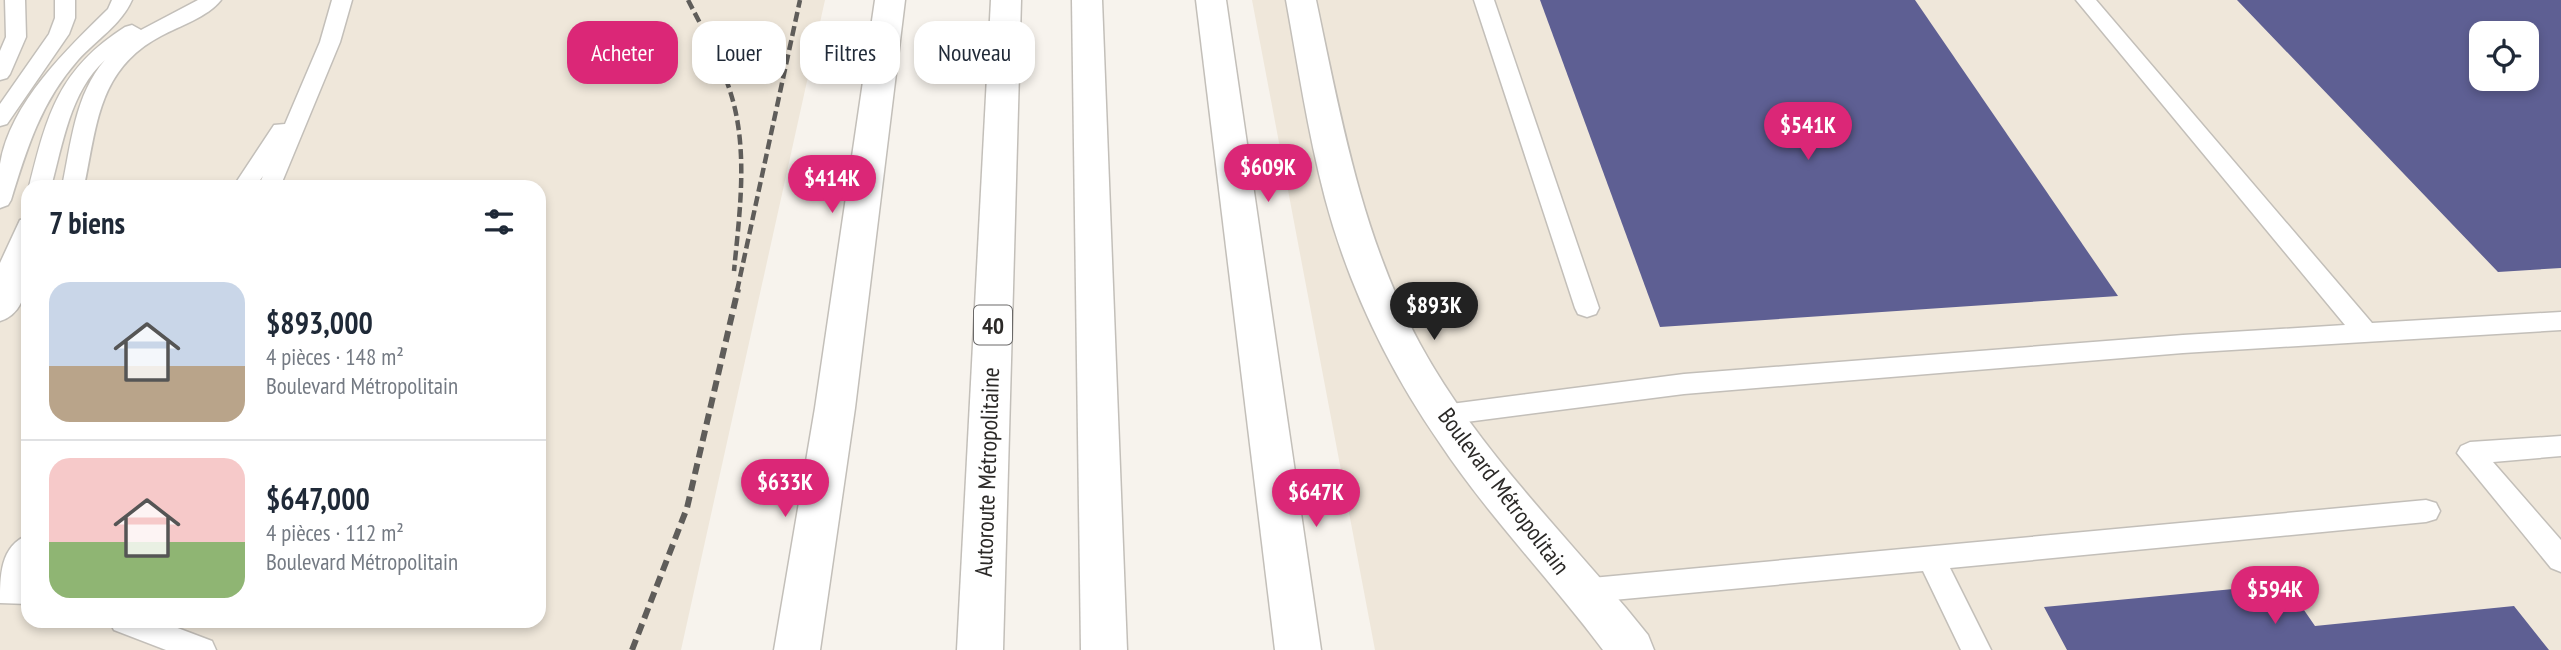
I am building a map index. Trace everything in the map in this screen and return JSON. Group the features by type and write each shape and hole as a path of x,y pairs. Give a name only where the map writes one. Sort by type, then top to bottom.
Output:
{"main road":[{"path":"797,650 837,395 890,0"},
{"name":"Autoroute Métropolitaine","path":"980,650 1006,0"},
{"path":"1087,0 1104,650"},
{"path":"1211,0 1298,650"},
{"name":"Boulevard Métropolitain","path":"1301,0 1337,178 1363,262 1401,345 1443,415 1479,466 1631,650"}],"lane":[{"path":"0,74 16,37 15,0"},
{"path":"0,119 60,34 65,18 65,0"},
{"path":"0,200 28,117 56,74 117,11 122,0"},
{"path":"42,180 64,105 73,82 86,64 101,50 179,0"},
{"path":"75,180 95,87 106,70 138,40 211,0"},
{"path":"272,180 317,76 342,0"},
{"path":"1484,0 1587,308"},
{"path":"2086,0 2366,333"},
{"path":"249,180 317,76"},
{"path":"0,290 21,242"},
{"path":"0,312 21,283"},
{"path":"1443,415 1684,384 2169,345 2561,321"},
{"path":"2561,446 2470,453 2561,560"},
{"path":"1581,591 2426,511"},
{"path":"0,586 21,557"},
{"path":"1931,558 1976,650"},
{"path":"0,591 21,592"},
{"path":"143,628 201,650"}],"shaded area":[{"path":"0,0 825,0 820,21 800,21 800,84 806,84 681,650 0,650"},
{"path":"1252,0 2561,0 2561,650 1375,650"}],"building":[{"path":"1540,0 1915,0 2118,296 1660,327"},
{"path":"2237,0 2561,0 2561,268 2498,272"},
{"path":"2286,584 2315,626 2514,606 2549,650 2067,650 2044,607"}],"railway":[{"path":"688,0 726,80 739,129 741,190 734,271"},
{"path":"737,291 800,0"},
{"path":"632,650 687,508 738,289"}]}
